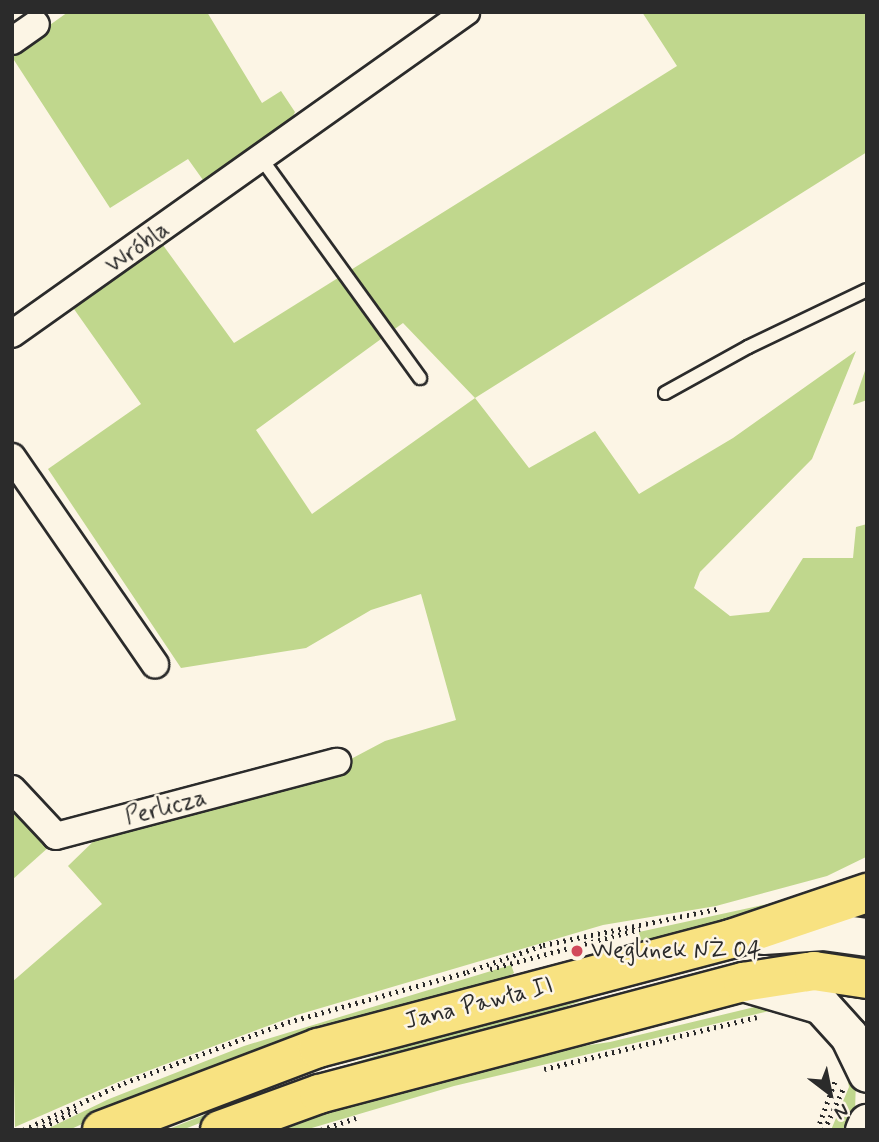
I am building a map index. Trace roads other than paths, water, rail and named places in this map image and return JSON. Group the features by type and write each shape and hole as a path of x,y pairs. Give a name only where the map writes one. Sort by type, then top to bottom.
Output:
{"main road":[{"path":"731,939 867,893"},
{"name":"Jana Pawła II","path":"103,1130 224,1080 351,1038 731,939 823,931 867,936"},
{"name":"Jana Pawła II","path":"220,1130 355,1084 743,982 814,971 867,979"},
{"path":"743,982 821,1005 849,1036 850,1073"},
{"path":"864,1130 867,1123"}],"street":[{"name":"Wróbla","path":"12,334 263,160 421,41 466,12"},
{"path":"12,41 36,23"},
{"path":"12,457 155,664"},
{"name":"Perlicza","path":"12,789 56,836 337,762"}],"lane":[{"path":"263,160 420,378"},
{"path":"665,393 748,346 867,290"}],"place":[{"name":"Węglinek NŻ 04","path":"577,951"}]}
